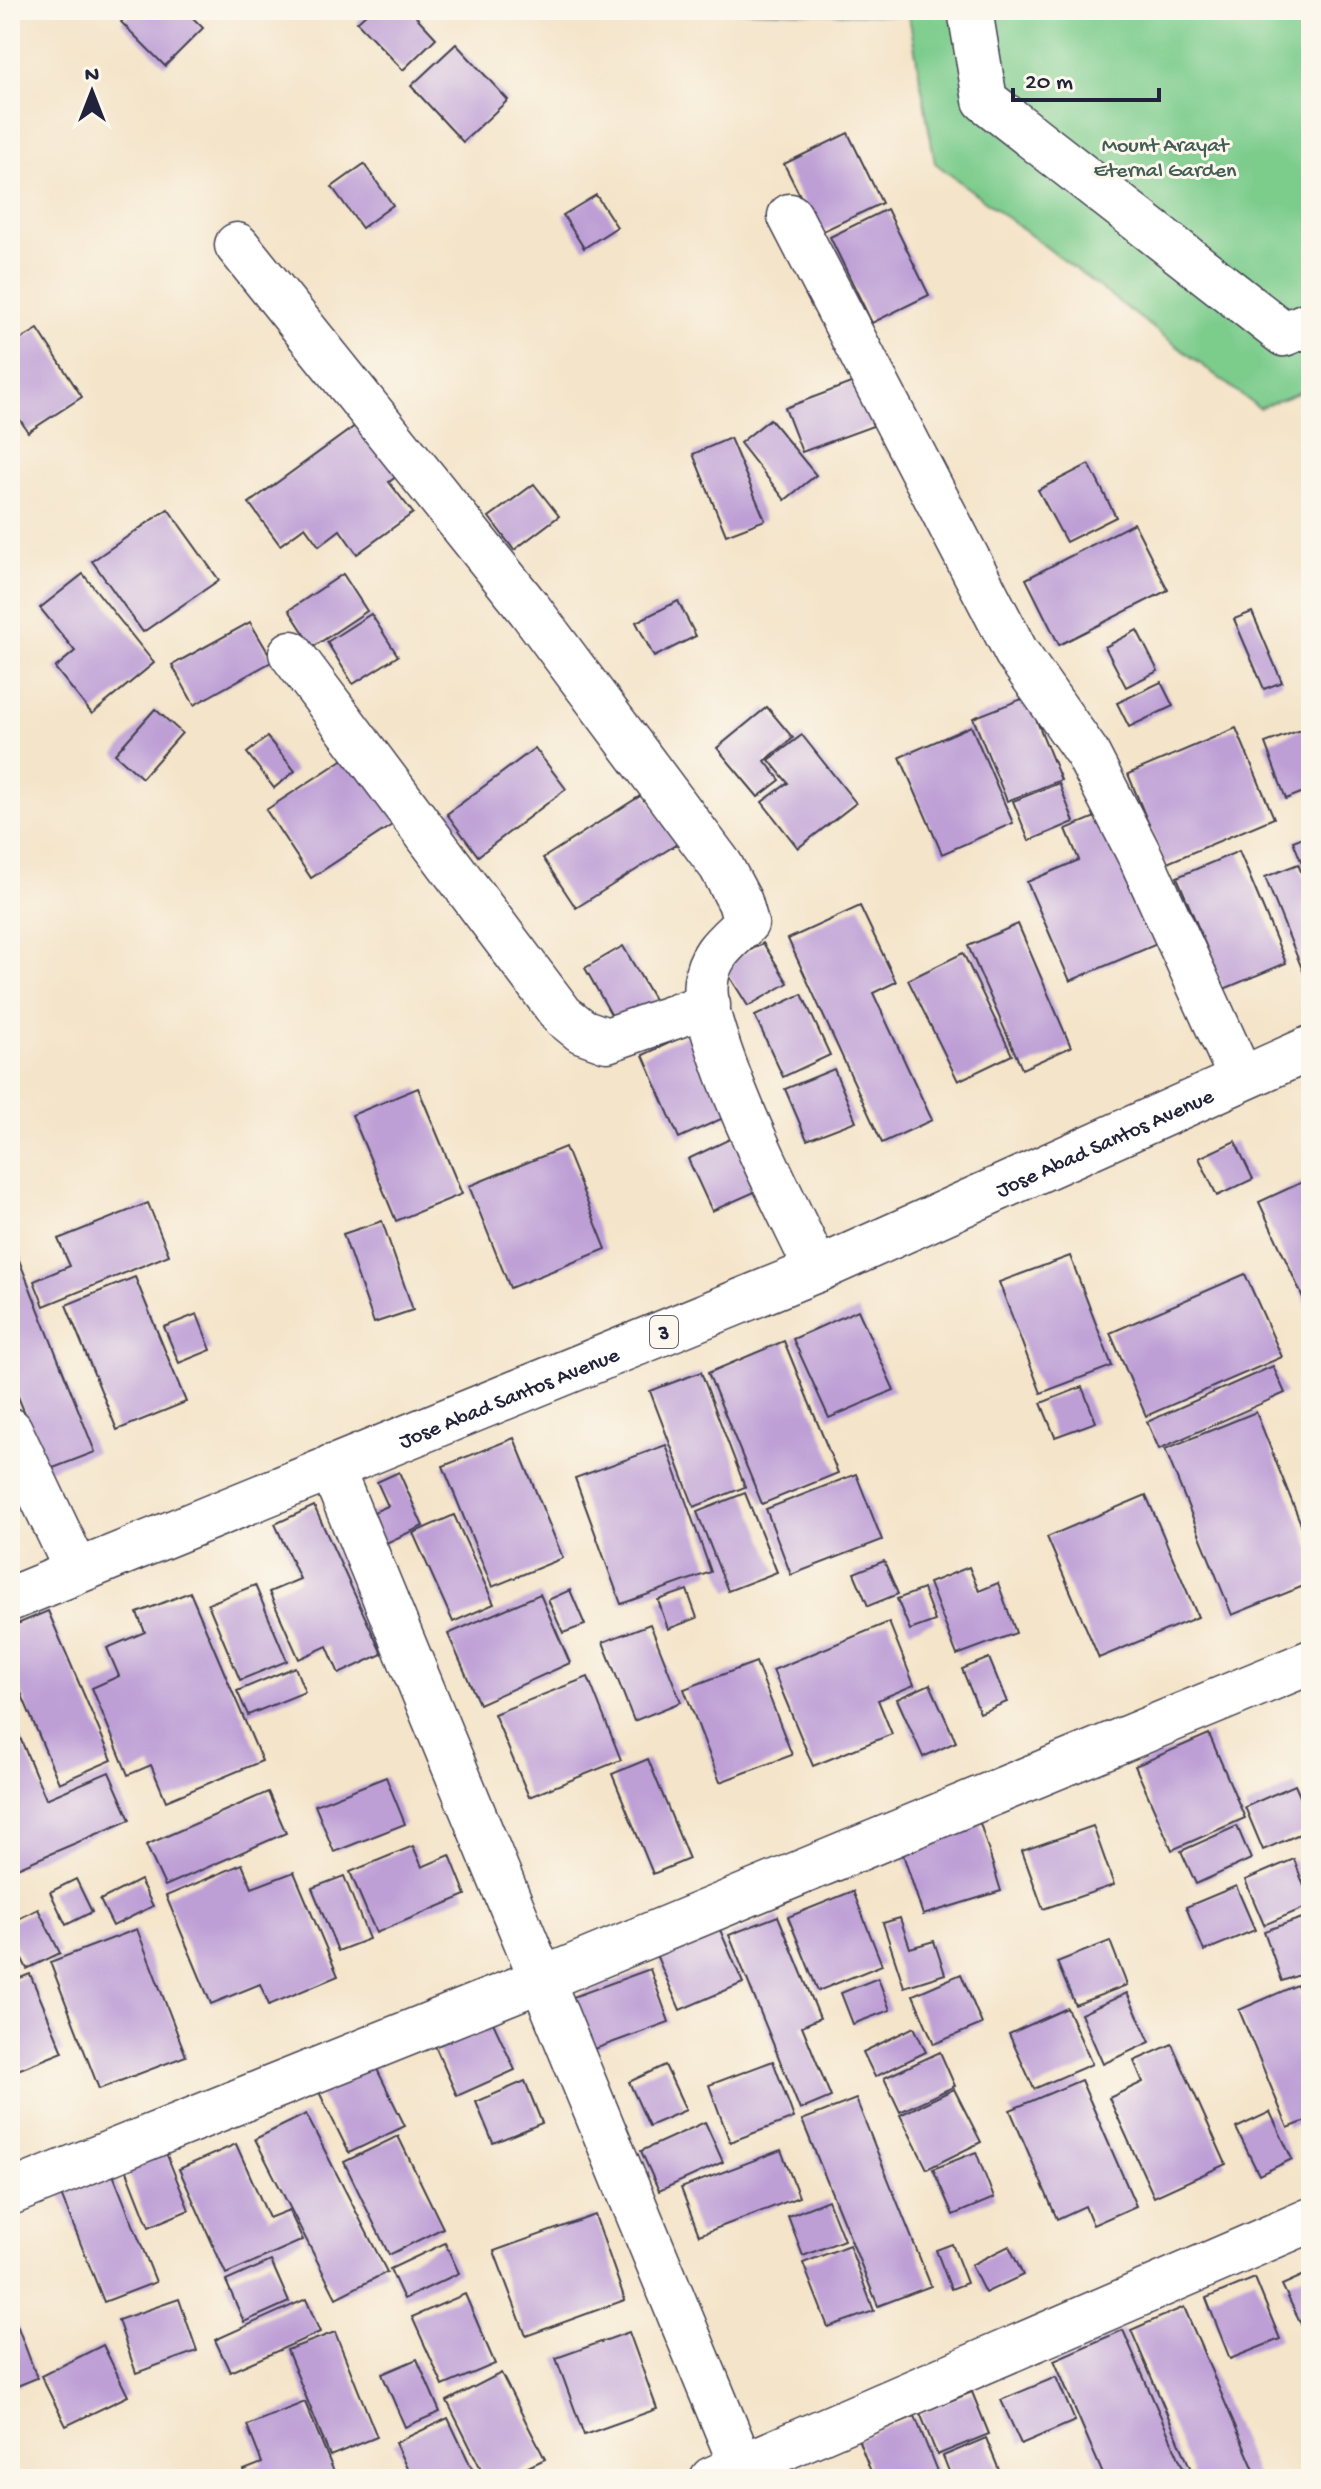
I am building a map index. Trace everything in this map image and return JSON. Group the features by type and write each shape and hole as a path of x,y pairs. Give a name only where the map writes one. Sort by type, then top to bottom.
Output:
{"main road":[{"path":"970,10 985,100 1284,334 1311,323"},
{"path":"790,216 1016,652 1087,753 1141,858 1241,1078"},
{"path":"237,245 530,610 721,866 740,902 746,923 718,948 711,962 705,983 709,1019 736,1098 817,1270"},
{"path":"291,653 562,1015 582,1031 607,1040 708,1005"},
{"name":"Jose Abad Santos Avenue","path":"10,1599 817,1270 1311,1048"},
{"path":"10,1430 77,1571"},
{"path":"331,1467 543,1979 734,2475 1311,2220"},
{"path":"10,2193 543,1979 1311,1662"}],"green space":[{"name":"Mount Arayat Eternal Garden","path":"722,10 1311,10 1311,388 1259,408 935,163 909,16"}],"building":[{"path":"133,10 185,10 203,28 165,66 121,22"},
{"path":"370,10 410,10 436,38 403,70 357,22"},
{"path":"456,44 508,100 463,142 411,86"},
{"path":"848,133 882,203 819,233 784,164"},
{"path":"364,164 393,205 362,228 332,187"},
{"path":"596,195 617,227 584,248 563,215"},
{"path":"887,209 929,295 872,323 830,237"},
{"path":"38,329 82,397 28,432 10,404 10,346"},
{"path":"856,381 873,426 802,452 785,408"},
{"path":"366,418 404,471 389,482 413,513 357,554 340,530 319,546 305,527 280,545 249,503"},
{"path":"770,419 816,475 785,500 740,443"},
{"path":"730,438 765,520 726,535 693,454"},
{"path":"1089,464 1116,517 1066,542 1038,490"},
{"path":"534,484 559,516 514,550 489,517"},
{"path":"168,509 219,580 143,632 92,561"},
{"path":"1134,523 1168,590 1059,645 1026,579"},
{"path":"83,574 154,663 92,714 55,668 75,651 40,608"},
{"path":"343,574 367,611 313,647 289,610"},
{"path":"678,601 696,636 654,657 636,622"},
{"path":"1252,612 1282,682 1264,689 1234,619"},
{"path":"371,614 398,656 353,684 327,642"},
{"path":"250,622 273,661 194,705 172,665"},
{"path":"1137,630 1158,671 1126,687 1105,647"},
{"path":"1161,682 1173,706 1129,727 1117,703"},
{"path":"1027,697 1061,780 1007,801 973,718"},
{"path":"767,707 793,738 765,761 780,780 758,797 717,748"},
{"path":"155,709 182,733 142,778 115,754"},
{"path":"971,726 1013,823 942,854 900,757"},
{"path":"1311,726 1311,789 1286,799 1265,743"},
{"path":"1236,728 1274,818 1165,864 1128,774"},
{"path":"802,735 856,803 798,848 762,802 788,783 769,760"},
{"path":"267,737 295,771 274,788 247,753"},
{"path":"535,748 566,789 478,856 447,814"},
{"path":"353,753 398,821 311,878 266,810"},
{"path":"1059,783 1074,822 1029,841 1013,801"},
{"path":"645,793 677,844 576,908 543,858"},
{"path":"1112,810 1157,944 1070,981 1027,882 1079,860 1066,829"},
{"path":"1311,834 1311,886 1293,841"},
{"path":"1239,851 1286,963 1224,989 1177,877"},
{"path":"1298,864 1311,896 1311,980 1307,981 1265,877"},
{"path":"860,906 896,982 873,993 932,1120 882,1143 788,939"},
{"path":"1018,924 1071,1047 1022,1069 968,946"},
{"path":"763,943 788,983 748,1006 723,966"},
{"path":"623,946 656,1003 617,1025 585,968"},
{"path":"963,953 1012,1055 958,1081 908,980"},
{"path":"802,994 830,1055 783,1077 755,1016"},
{"path":"693,1032 730,1115 679,1138 643,1055"},
{"path":"834,1069 856,1121 807,1140 785,1089"},
{"path":"418,1088 462,1194 396,1221 352,1115"},
{"path":"734,1137 759,1190 712,1211 688,1159"},
{"path":"1235,1141 1253,1179 1217,1196 1199,1158"},
{"path":"565,1147 606,1249 510,1288 469,1186"},
{"path":"1311,1178 1311,1315 1259,1202"},
{"path":"148,1203 169,1255 44,1306 34,1281 70,1266 58,1239"},
{"path":"382,1221 413,1310 374,1323 343,1234"},
{"path":"15,1250 95,1452 48,1470 10,1377 10,1252"},
{"path":"1070,1256 1112,1366 1041,1393 999,1282"},
{"path":"1245,1274 1282,1357 1146,1416 1110,1333"},
{"path":"135,1277 186,1402 117,1430 66,1305"},
{"path":"858,1310 894,1390 829,1418 793,1339"},
{"path":"197,1314 211,1350 179,1363 164,1327"},
{"path":"784,1341 838,1473 762,1504 708,1373"},
{"path":"1273,1366 1285,1393 1159,1449 1147,1422"},
{"path":"701,1372 745,1487 694,1507 650,1391"},
{"path":"1082,1387 1096,1422 1055,1437 1041,1403"},
{"path":"1256,1412 1311,1549 1311,1583 1232,1615 1165,1449"},
{"path":"514,1438 563,1558 492,1587 443,1466"},
{"path":"666,1445 711,1572 621,1604 575,1478"},
{"path":"399,1472 423,1526 382,1545 369,1514 388,1506 377,1482"},
{"path":"856,1474 882,1540 791,1575 766,1509"},
{"path":"745,1493 777,1572 728,1591 697,1512"},
{"path":"1146,1495 1198,1617 1099,1658 1047,1537"},
{"path":"314,1506 382,1654 339,1674 327,1646 299,1659 269,1592 300,1579 275,1524"},
{"path":"454,1515 494,1604 453,1622 413,1533"},
{"path":"884,1561 898,1594 868,1606 854,1573"},
{"path":"969,1567 979,1591 998,1583 1016,1633 957,1655 929,1583"},
{"path":"255,1585 287,1661 240,1680 208,1604"},
{"path":"923,1589 935,1621 910,1630 897,1599"},
{"path":"570,1590 585,1625 563,1633 548,1600"},
{"path":"687,1590 697,1618 668,1629 658,1600"},
{"path":"190,1592 262,1761 166,1801 151,1765 128,1775 92,1688 119,1676 107,1648 145,1632 137,1613"},
{"path":"540,1594 570,1663 479,1704 448,1634"},
{"path":"48,1611 112,1760 59,1783 10,1667 10,1627"},
{"path":"889,1622 914,1685 878,1700 892,1734 813,1766 773,1670"},
{"path":"650,1624 681,1702 634,1721 603,1642"},
{"path":"989,1658 1007,1702 980,1713 962,1669"},
{"path":"756,1662 792,1755 720,1782 684,1689"},
{"path":"295,1667 305,1692 248,1715 237,1691"},
{"path":"588,1677 621,1760 529,1797 494,1714"},
{"path":"930,1684 956,1742 923,1757 897,1699"},
{"path":"10,1714 46,1799 109,1772 130,1820 10,1871"},
{"path":"1209,1734 1245,1818 1172,1850 1135,1766"},
{"path":"648,1759 689,1859 653,1874 612,1774"},
{"path":"386,1777 405,1824 334,1852 315,1805"},
{"path":"1295,1785 1311,1821 1311,1829 1263,1850 1245,1807"},
{"path":"268,1792 286,1833 165,1886 146,1845"},
{"path":"980,1823 1001,1891 923,1915 901,1848"},
{"path":"1093,1826 1114,1885 1043,1909 1022,1851"},
{"path":"1237,1826 1251,1859 1196,1884 1181,1851"},
{"path":"413,1846 422,1867 450,1855 466,1895 376,1933 350,1872"},
{"path":"1294,1859 1311,1905 1264,1925 1245,1880"},
{"path":"242,1864 252,1888 294,1872 338,1976 269,2005 260,1984 211,2004 166,1896"},
{"path":"344,1876 369,1939 338,1951 312,1888"},
{"path":"76,1879 92,1912 66,1925 50,1892"},
{"path":"140,1880 153,1906 113,1926 100,1900"},
{"path":"1236,1886 1255,1930 1204,1951 1186,1907"},
{"path":"853,1891 882,1965 818,1991 788,1917"},
{"path":"38,1909 60,1953 27,1969 10,1934 10,1923"},
{"path":"1311,1915 1311,1971 1282,1981 1264,1931"},
{"path":"778,1916 820,2018 802,2026 831,2097 800,2110 729,1935"},
{"path":"900,1918 910,1948 934,1941 945,1974 904,1987 883,1923"},
{"path":"717,1923 743,1983 680,2010 654,1950"},
{"path":"137,1929 186,2056 99,2089 50,1962"},
{"path":"1110,1941 1127,1985 1075,2005 1057,1962"},
{"path":"650,1969 669,2022 592,2050 573,1997"},
{"path":"30,1974 63,2052 10,2073 10,1982"},
{"path":"961,1974 982,2024 934,2044 913,1995"},
{"path":"878,1978 890,2010 853,2024 841,1993"},
{"path":"1297,1985 1311,2015 1311,2119 1288,2128 1239,2010"},
{"path":"1127,1993 1150,2042 1103,2064 1081,2014"},
{"path":"1067,2008 1092,2064 1034,2089 1009,2034"},
{"path":"489,2014 515,2070 457,2096 432,2039"},
{"path":"914,2027 926,2052 875,2077 863,2052"},
{"path":"1172,2044 1226,2164 1154,2197 1109,2098 1143,2082 1134,2061"},
{"path":"940,2052 955,2086 900,2112 884,2078"},
{"path":"372,2059 405,2126 349,2153 316,2086"},
{"path":"773,2061 794,2118 730,2142 709,2085"},
{"path":"665,2065 686,2110 649,2126 629,2082"},
{"path":"1081,2080 1136,2206 1093,2225 1085,2206 1057,2219 1010,2110"},
{"path":"525,2081 542,2123 493,2143 476,2102"},
{"path":"954,2089 981,2142 927,2169 900,2115"},
{"path":"856,2099 931,2286 878,2306 802,2120"},
{"path":"1270,2112 1292,2159 1259,2175 1236,2128"},
{"path":"306,2114 387,2272 336,2298 255,2139"},
{"path":"705,2122 723,2162 659,2191 641,2151"},
{"path":"158,2133 189,2210 149,2227 118,2148"},
{"path":"398,2136 443,2228 389,2255 344,2162"},
{"path":"236,2144 269,2218 289,2210 303,2240 226,2274 179,2169"},
{"path":"781,2150 799,2197 699,2235 681,2188"},
{"path":"976,2152 994,2198 953,2215 933,2169"},
{"path":"112,2172 156,2282 104,2302 60,2192"},
{"path":"828,2200 844,2240 803,2256 788,2216"},
{"path":"595,2215 625,2300 526,2336 494,2251"},
{"path":"445,2243 459,2273 404,2299 390,2269"},
{"path":"952,2244 967,2283 951,2289 936,2250"},
{"path":"849,2245 874,2311 828,2327 803,2263"},
{"path":"1009,2246 1023,2275 985,2293 971,2265"},
{"path":"271,2261 289,2302 244,2322 226,2281"},
{"path":"1311,2272 1311,2329 1305,2332 1282,2285"},
{"path":"1255,2278 1280,2339 1230,2359 1206,2298"},
{"path":"465,2294 495,2364 443,2386 412,2317"},
{"path":"179,2299 197,2351 136,2373 118,2320"},
{"path":"306,2299 320,2332 230,2372 215,2340"},
{"path":"10,2306 37,2378 10,2389"},
{"path":"1184,2307 1258,2479 1195,2479 1131,2330"},
{"path":"1123,2330 1188,2479 1105,2479 1054,2360"},
{"path":"335,2332 377,2437 330,2456 287,2350"},
{"path":"629,2332 657,2409 584,2435 556,2358"},
{"path":"103,2345 128,2396 66,2426 41,2376"},
{"path":"417,2359 440,2412 405,2427 382,2374"},
{"path":"501,2373 545,2459 503,2479 486,2479 447,2401"},
{"path":"1056,2377 1075,2421 1021,2444 1001,2400"},
{"path":"972,2392 989,2434 937,2455 920,2413"},
{"path":"305,2402 337,2479 247,2479 244,2470 262,2463 247,2425"},
{"path":"915,2416 940,2479 874,2479 858,2439"},
{"path":"448,2418 477,2479 412,2479 395,2443"},
{"path":"986,2438 1001,2475 992,2479 952,2479 943,2456"}]}
